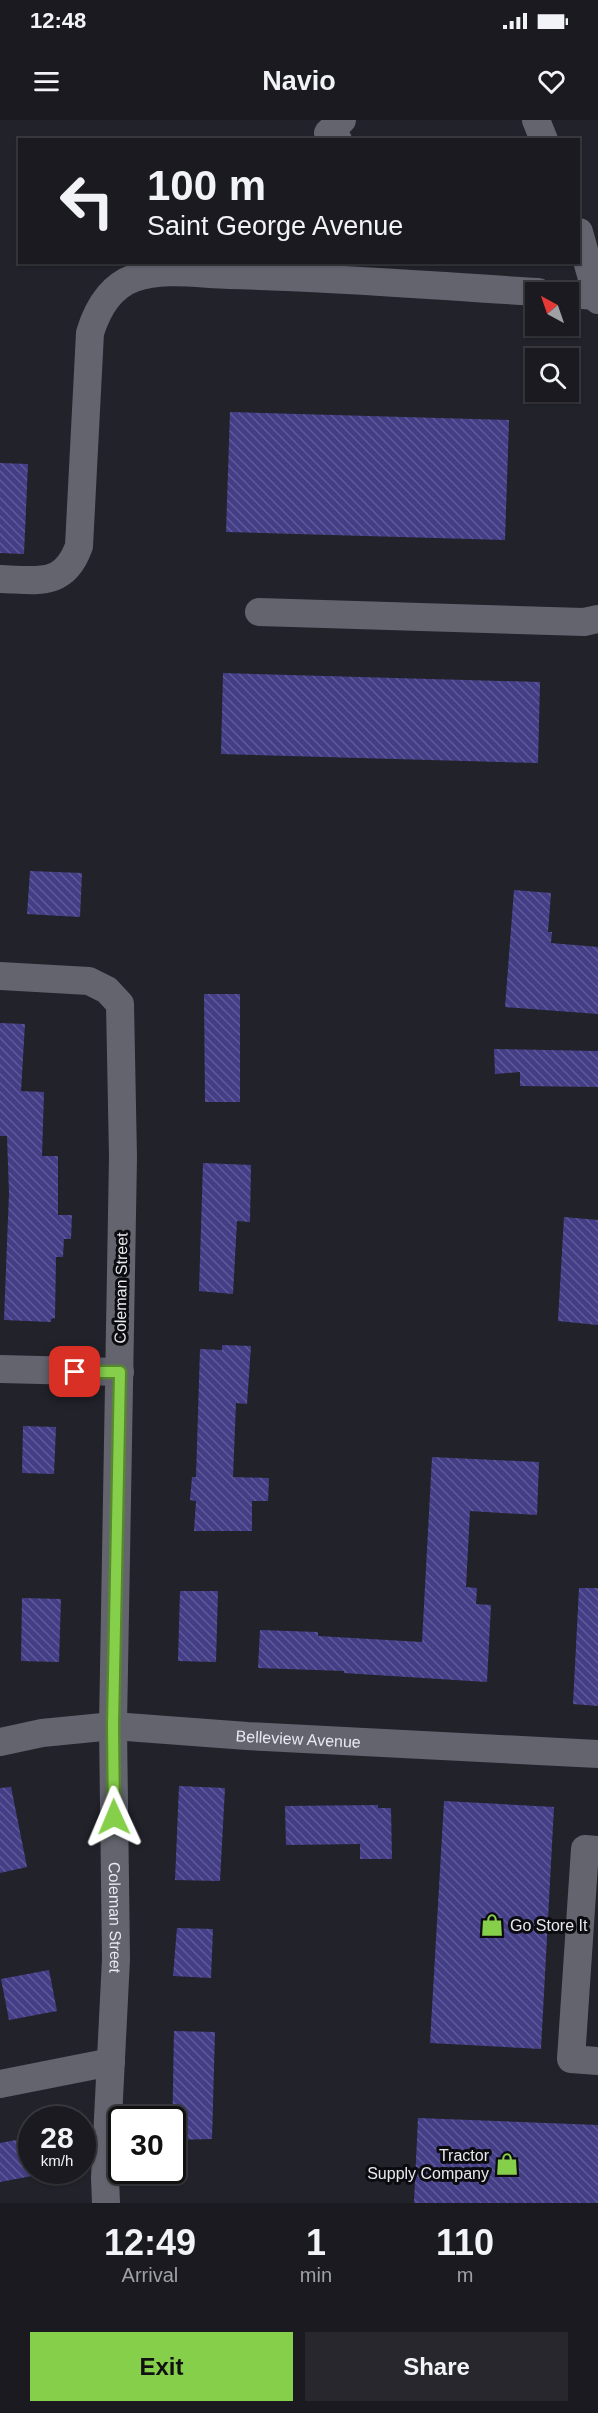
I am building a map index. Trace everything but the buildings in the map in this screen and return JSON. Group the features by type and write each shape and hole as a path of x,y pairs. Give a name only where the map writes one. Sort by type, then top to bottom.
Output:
{"street":[{"path":"335,138 328,133 342,120"},
{"path":"536,120 543,138"},
{"path":"580,236 596,292"},
{"path":"571,264 596,292"},
{"path":"0,579 46,580 62,574 73,562 79,546 90,333 97,312 113,291 131,279 153,273 269,276 525,291"},
{"path":"579,293 596,292"},
{"path":"259,612 584,622 598,619"},
{"name":"Coleman Street","path":"0,976 89,981 107,990 120,1004 122,1026 120,1372 113,1726 116,1959 106,2203"},
{"path":"0,1369 120,1372"},
{"name":"Belleview Avenue","path":"0,1742 42,1733 113,1726 247,1736 598,1754"},
{"path":"598,1850 585,1849 571,2059 598,2061"},
{"path":"0,2084 111,2061"}],"place":[{"name":"Go Store It","path":"492,1925"},
{"name":"Tractor Supply Company","path":"507,2164"}],"route":[{"path":"75,1372 120,1372 113,1726 114,1817"}]}
